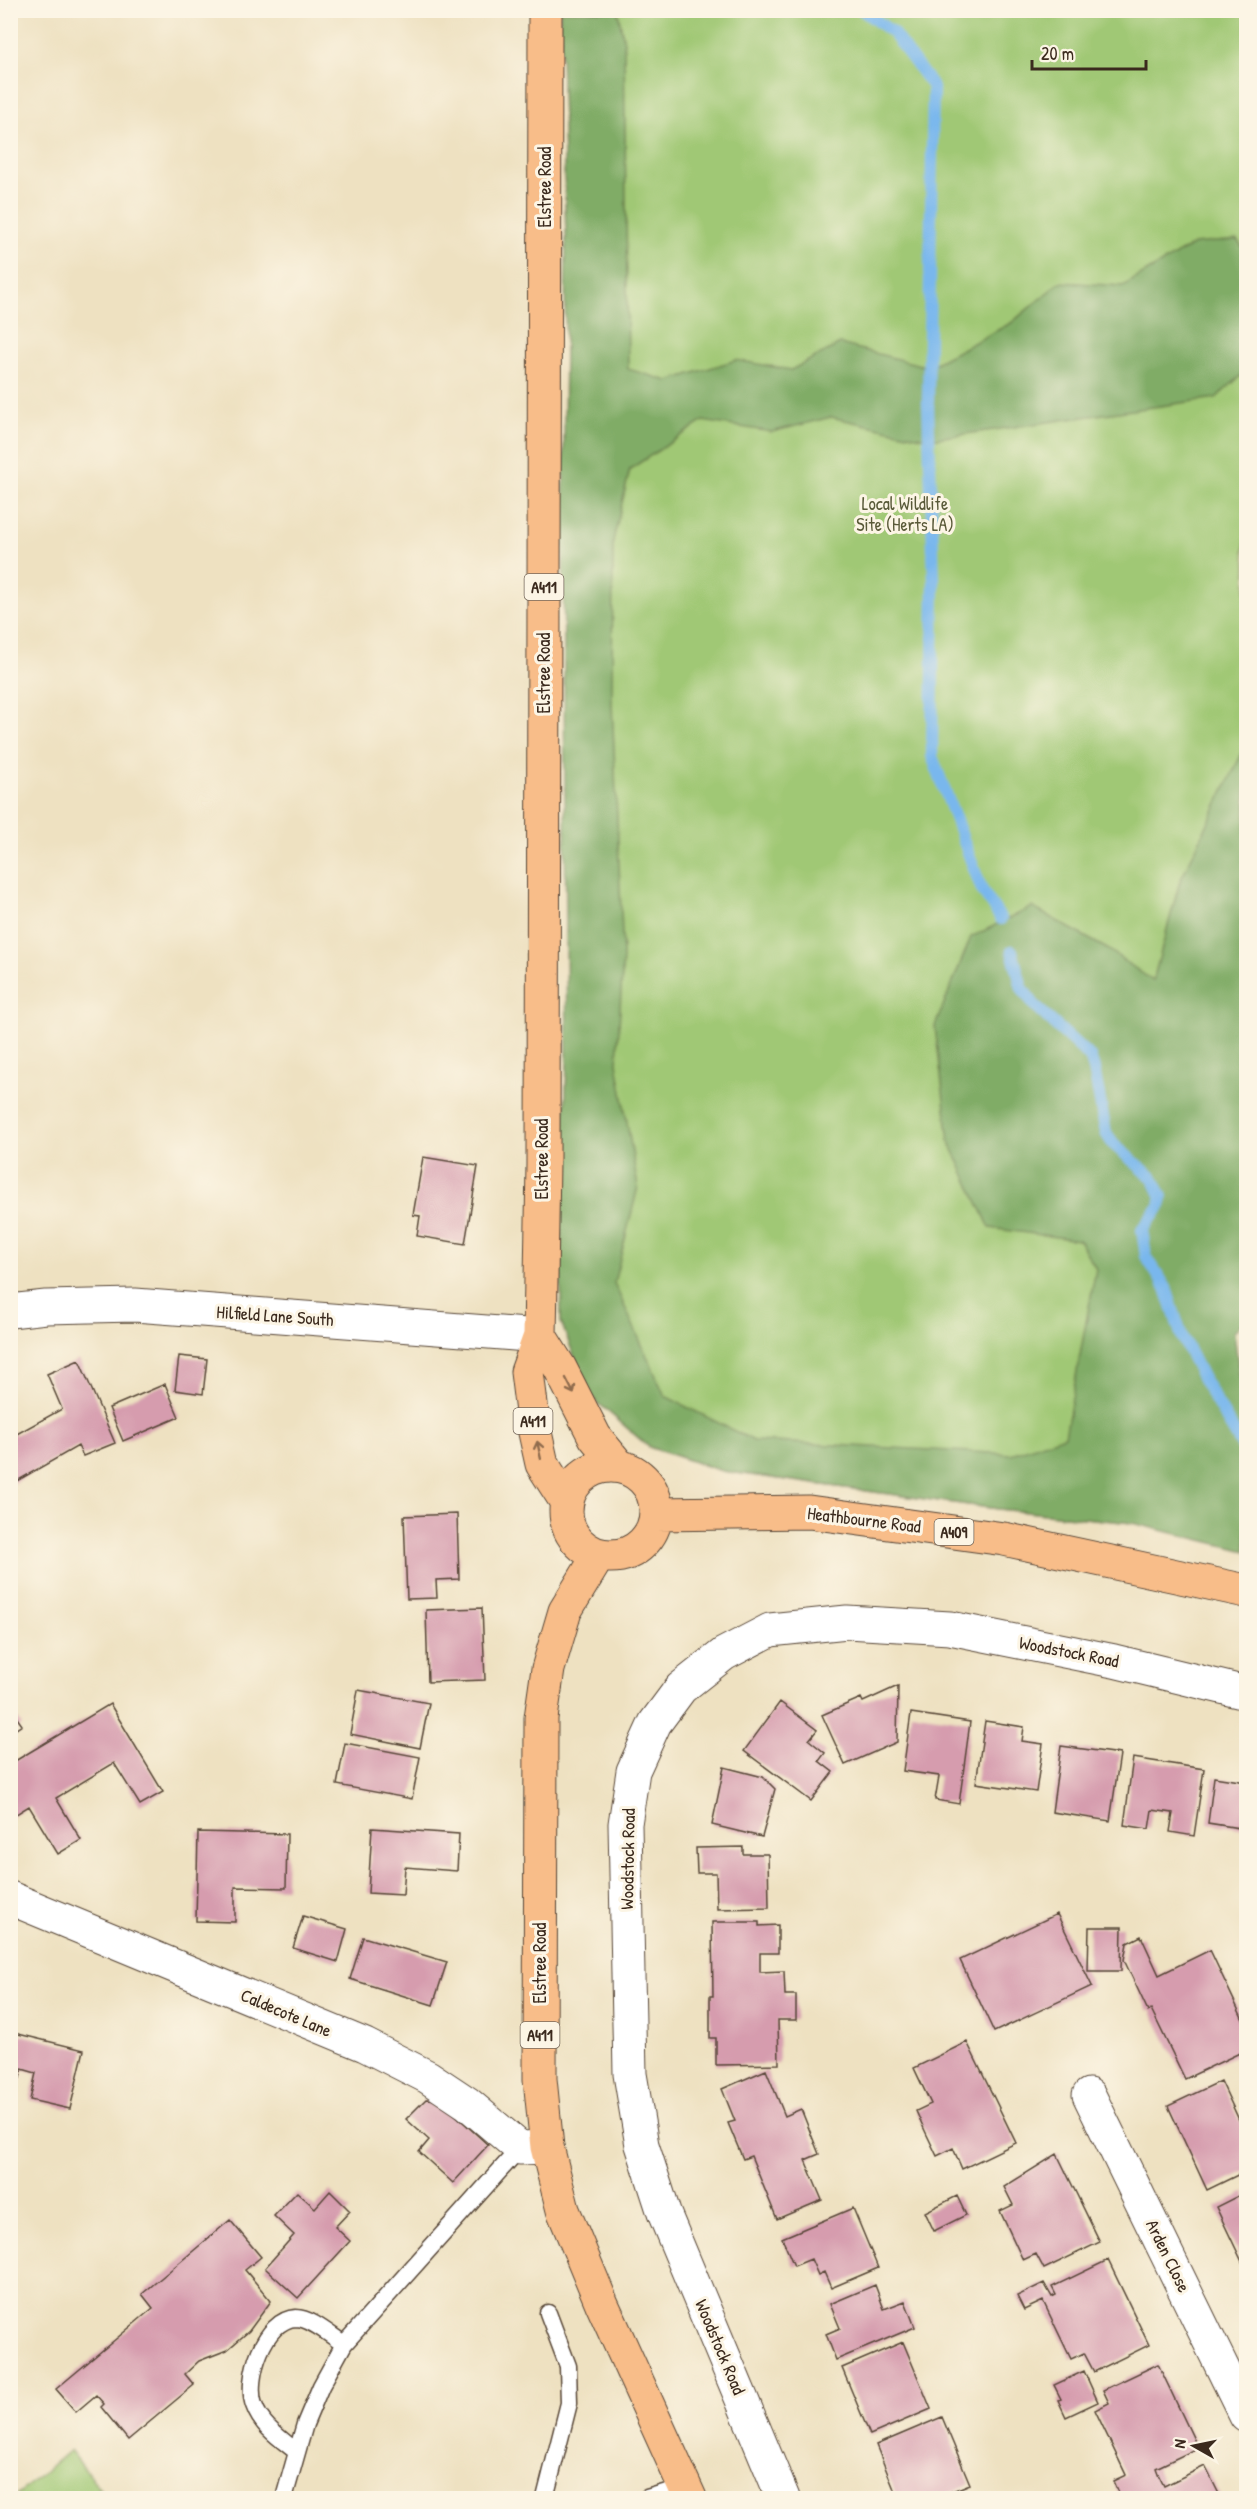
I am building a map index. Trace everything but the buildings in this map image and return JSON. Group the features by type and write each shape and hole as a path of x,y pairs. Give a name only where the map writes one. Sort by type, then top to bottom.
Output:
{"main road":[{"name":"Elstree Road","path":"546,10 543,1152 540,1336 527,1372 534,1428 542,1464 566,1501 565,1516 570,1531 584,1549 599,1556 565,1611 548,1669 541,1718 540,2079 534,2148 687,2493"},
{"name":"A411","path":"540,1336 560,1368 596,1437 619,1466 633,1471 646,1482 654,1496 656,1514"},
{"path":"566,1501 572,1486 583,1474 607,1465 619,1466"},
{"name":"Heathbourne Road","path":"656,1514 809,1512 1004,1539 1246,1591"},
{"path":"599,1556 624,1555 639,1548 652,1530 656,1514"}],"street":[{"name":"Hilfield Lane South","path":"10,1311 46,1307 135,1305 540,1336"},
{"name":"Woodstock Road","path":"783,2499 664,2213 642,2145 630,2074 625,1824 633,1771 656,1723 681,1688 724,1654 770,1630 847,1622 950,1628 1114,1661 1246,1694"},
{"name":"Caldecote Lane","path":"10,1898 375,2051 428,2077 534,2148"},
{"name":"Arden Close","path":"1089,2095 1246,2416"}],"lane":[{"path":"284,2499 305,2424 321,2386 344,2344 534,2148"},
{"path":"545,2499 569,2403 568,2366 548,2313"},
{"path":"297,2452 271,2432 254,2404 253,2373 262,2348 272,2330 283,2320 298,2318 344,2344"},
{"path":"647,2499 687,2493"}],"green space":[{"name":"Local Wildlife Site (Herts LA)","path":"560,11 1246,11 1246,537 1244,551 1246,562 1246,807 1132,1523 998,1509 722,1471 649,1447 561,1322 561,1205 567,1066 566,237"},
{"path":"560,11 618,11 624,42 628,369 668,381 736,360 791,370 840,344 928,367 1011,323 1060,282 1123,286 1194,244 1237,240 1246,251 1246,371 1216,398 930,439 831,417 772,432 703,421 630,469 613,541 612,703 623,956 617,1063 638,1187 614,1283 665,1396 754,1441 1011,1454 1065,1436 1096,1269 1079,1240 990,1228 949,1141 935,1026 971,937 1032,907 1109,950 1153,981 1180,881 1246,745 1246,1043 1244,1047 1246,1318 1234,1332 1240,1379 1246,1386 1246,1551 1132,1523 998,1509 722,1471 649,1447 589,1395 561,1322 561,1205 567,1066 563,542 566,237"},
{"path":"70,2450 107,2498 14,2498 18,2494"}],"waterway":[{"path":"862,10 893,33 933,87 928,403 934,580 932,756 982,890 1001,919"},
{"path":"1012,951 1022,988 1036,1007 1090,1057 1106,1133 1113,1144 1153,1178 1162,1197 1160,1206 1142,1230 1146,1256 1166,1288 1182,1337 1204,1381 1246,1452"}]}
